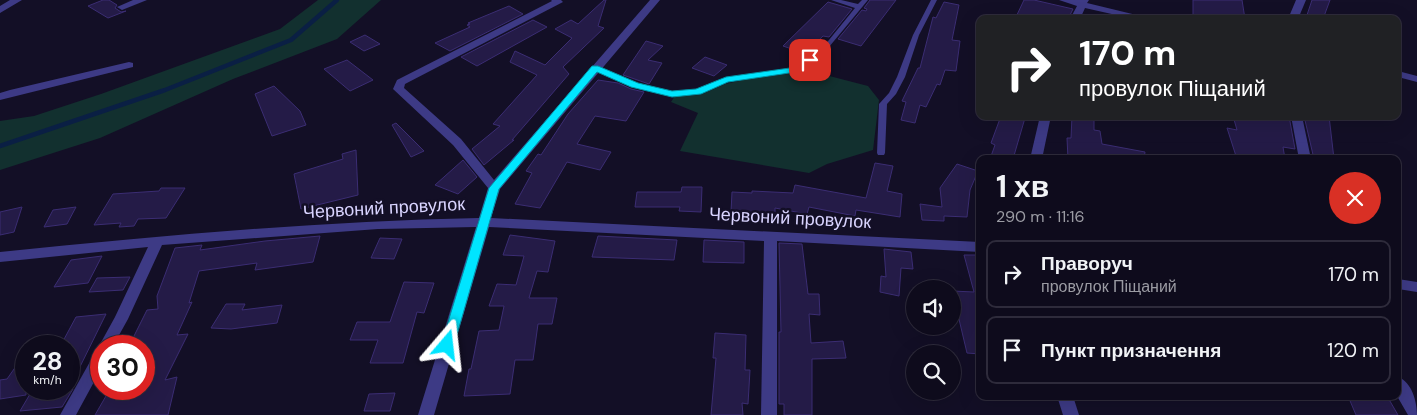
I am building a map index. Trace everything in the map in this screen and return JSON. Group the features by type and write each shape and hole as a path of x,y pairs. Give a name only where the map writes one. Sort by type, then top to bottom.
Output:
{"street":[{"path":"0,10 17,0"},
{"path":"122,7 142,0"},
{"path":"494,188 457,142 398,90 401,82 558,2 556,0"},
{"path":"426,415 494,188 655,0"},
{"path":"1064,0 1082,2 1132,15"},
{"path":"1295,15 1302,0"},
{"path":"1077,15 1082,2"},
{"path":"0,97 129,65"},
{"path":"1401,75 1417,79"},
{"path":"1037,155 1045,120"},
{"path":"1297,120 1304,155"},
{"name":"Червоний провулок","path":"0,257 156,241 378,224 484,222 976,247"},
{"path":"769,415 771,235"},
{"path":"112,335 156,241"},
{"path":"1401,284 1417,286"},
{"path":"68,415 90,375"},
{"path":"1401,389 1417,415"},
{"path":"1066,400 1071,415"}],"lane":[{"path":"834,0 860,7"},
{"path":"595,68 634,85 672,94 697,92 726,80 799,69 822,52 865,0"},
{"path":"881,153 883,104 892,94 916,35 934,0"}],"green space":[{"path":"318,0 381,0 337,39 233,79 100,138 0,170 0,121 34,116 101,94 280,29"},
{"path":"810,71 868,86 879,100 873,150 827,164 809,173 680,151 698,113 671,102 675,96 700,95 725,84"}],"building":[{"path":"103,0 109,0 117,5 115,8 121,12 126,11 108,18 88,6"},
{"path":"606,0 598,26 604,28 563,67 569,74 512,140 514,140 484,165 472,149 500,126 493,124 537,75 510,62 515,51 545,65 572,38 555,29 571,20 578,24"},
{"path":"870,0 896,0 861,46 838,39 862,10 866,11 867,9 864,8"},
{"path":"1024,0 1034,0 1073,9 1070,15 1017,15"},
{"path":"1193,0 1242,0 1244,15 1193,15"},
{"path":"1312,0 1330,0 1324,15 1307,15"},
{"path":"828,2 852,9 829,37 823,36 806,54 783,46"},
{"path":"944,2 959,5 952,40 960,41 956,71 945,70 940,85 937,84 926,107 920,105 915,123 901,120 906,102 902,101 918,68 920,68 933,17 936,18"},
{"path":"509,6 523,14 450,51 435,43 470,27 467,25 470,24 468,23"},
{"path":"533,20 547,27 477,66 461,57"},
{"path":"365,35 380,44 364,51 350,42"},
{"path":"646,41 663,46 648,60 662,63 649,84 623,75"},
{"path":"705,57 727,65 714,76 692,68"},
{"path":"347,60 373,80 350,91 324,69"},
{"path":"598,80 618,83 644,92 626,121 595,116 577,144 611,152 600,170 567,162 540,208 515,204 532,173 526,171 538,154 541,155 568,114"},
{"path":"274,86 300,111 306,125 272,136 255,94"},
{"path":"1000,120 1024,120 1014,155 991,155 995,145 991,143"},
{"path":"1072,120 1094,120 1094,130 1100,131 1102,144 1145,152 1145,155 1068,155 1067,138 1071,138"},
{"path":"1234,120 1290,120 1295,149 1283,147 1284,155 1236,155 1227,128 1237,130"},
{"path":"1305,120 1329,120 1334,155 1313,155"},
{"path":"396,123 424,151 411,157 392,125"},
{"path":"356,150 358,195 301,209 294,174 343,159 342,154"},
{"path":"463,160 477,177 458,194 435,185"},
{"path":"875,163 893,166 887,191 902,194 900,217 856,210 855,216 809,207 807,214 775,208 775,214 731,212 732,192 793,193 795,185 866,198"},
{"path":"957,164 976,170 976,176 970,190 967,217 944,216 944,221 922,220 920,204 942,207 940,188"},
{"path":"682,187 702,187 701,212 679,211 680,207 635,207 637,192 681,192"},
{"path":"161,188 185,188 166,218 138,219 134,226 119,227 121,223 94,225 113,194 159,191"},
{"path":"22,207 14,232 0,235 0,212"},
{"path":"76,207 67,224 44,227 53,210"},
{"path":"510,235 555,241 548,272 537,271 529,298 557,298 552,324 538,324 533,360 515,360 510,394 464,396 479,331 499,330 504,306 489,306 497,284 516,285 524,256 503,255"},
{"path":"320,236 313,262 255,270 257,263 199,271 189,303 192,302 177,335 188,334 165,380 177,377 168,415 95,415 104,400 155,400 155,335 134,335 147,310 158,309 157,296 175,248 202,245 200,250"},
{"path":"598,236 677,240 674,260 592,257"},
{"path":"380,238 402,239 394,259 371,258"},
{"path":"704,240 744,242 744,263 703,262"},
{"path":"779,243 802,244 808,294 819,294 820,315 809,314 811,343 843,341 846,358 812,359 812,415 784,415 784,404 779,404 779,332 781,332"},
{"path":"884,249 911,252 913,269 901,268 899,296 880,292 881,276 886,277"},
{"path":"964,255 976,255 976,354 967,353 961,328 961,291 974,292"},
{"path":"102,256 88,283 54,287 71,260"},
{"path":"130,277 123,290 89,292 97,278"},
{"path":"404,282 434,283 424,313 417,312 403,363 370,363 378,340 350,340 357,322 390,322"},
{"path":"226,304 245,304 242,310 282,305 277,323 231,329 211,328"},
{"path":"106,314 96,335 90,335 90,346 80,367 80,335 66,335 76,317"},
{"path":"715,333 746,335 745,370 750,370 748,404 742,403 743,415 711,415 716,358 713,358"},
{"path":"15,368 15,397 0,399 0,380 7,379"},
{"path":"395,393 390,411 364,411 369,394"},
{"path":"26,400 66,400 62,407 20,411"},
{"path":"1350,400 1389,400 1398,415 1356,415"}],"waterway":[{"path":"0,146 165,90 291,40 337,0"}],"route":[{"path":"447,345 494,188 595,68 634,85 672,94 697,92 726,80 799,69 810,60"}]}
